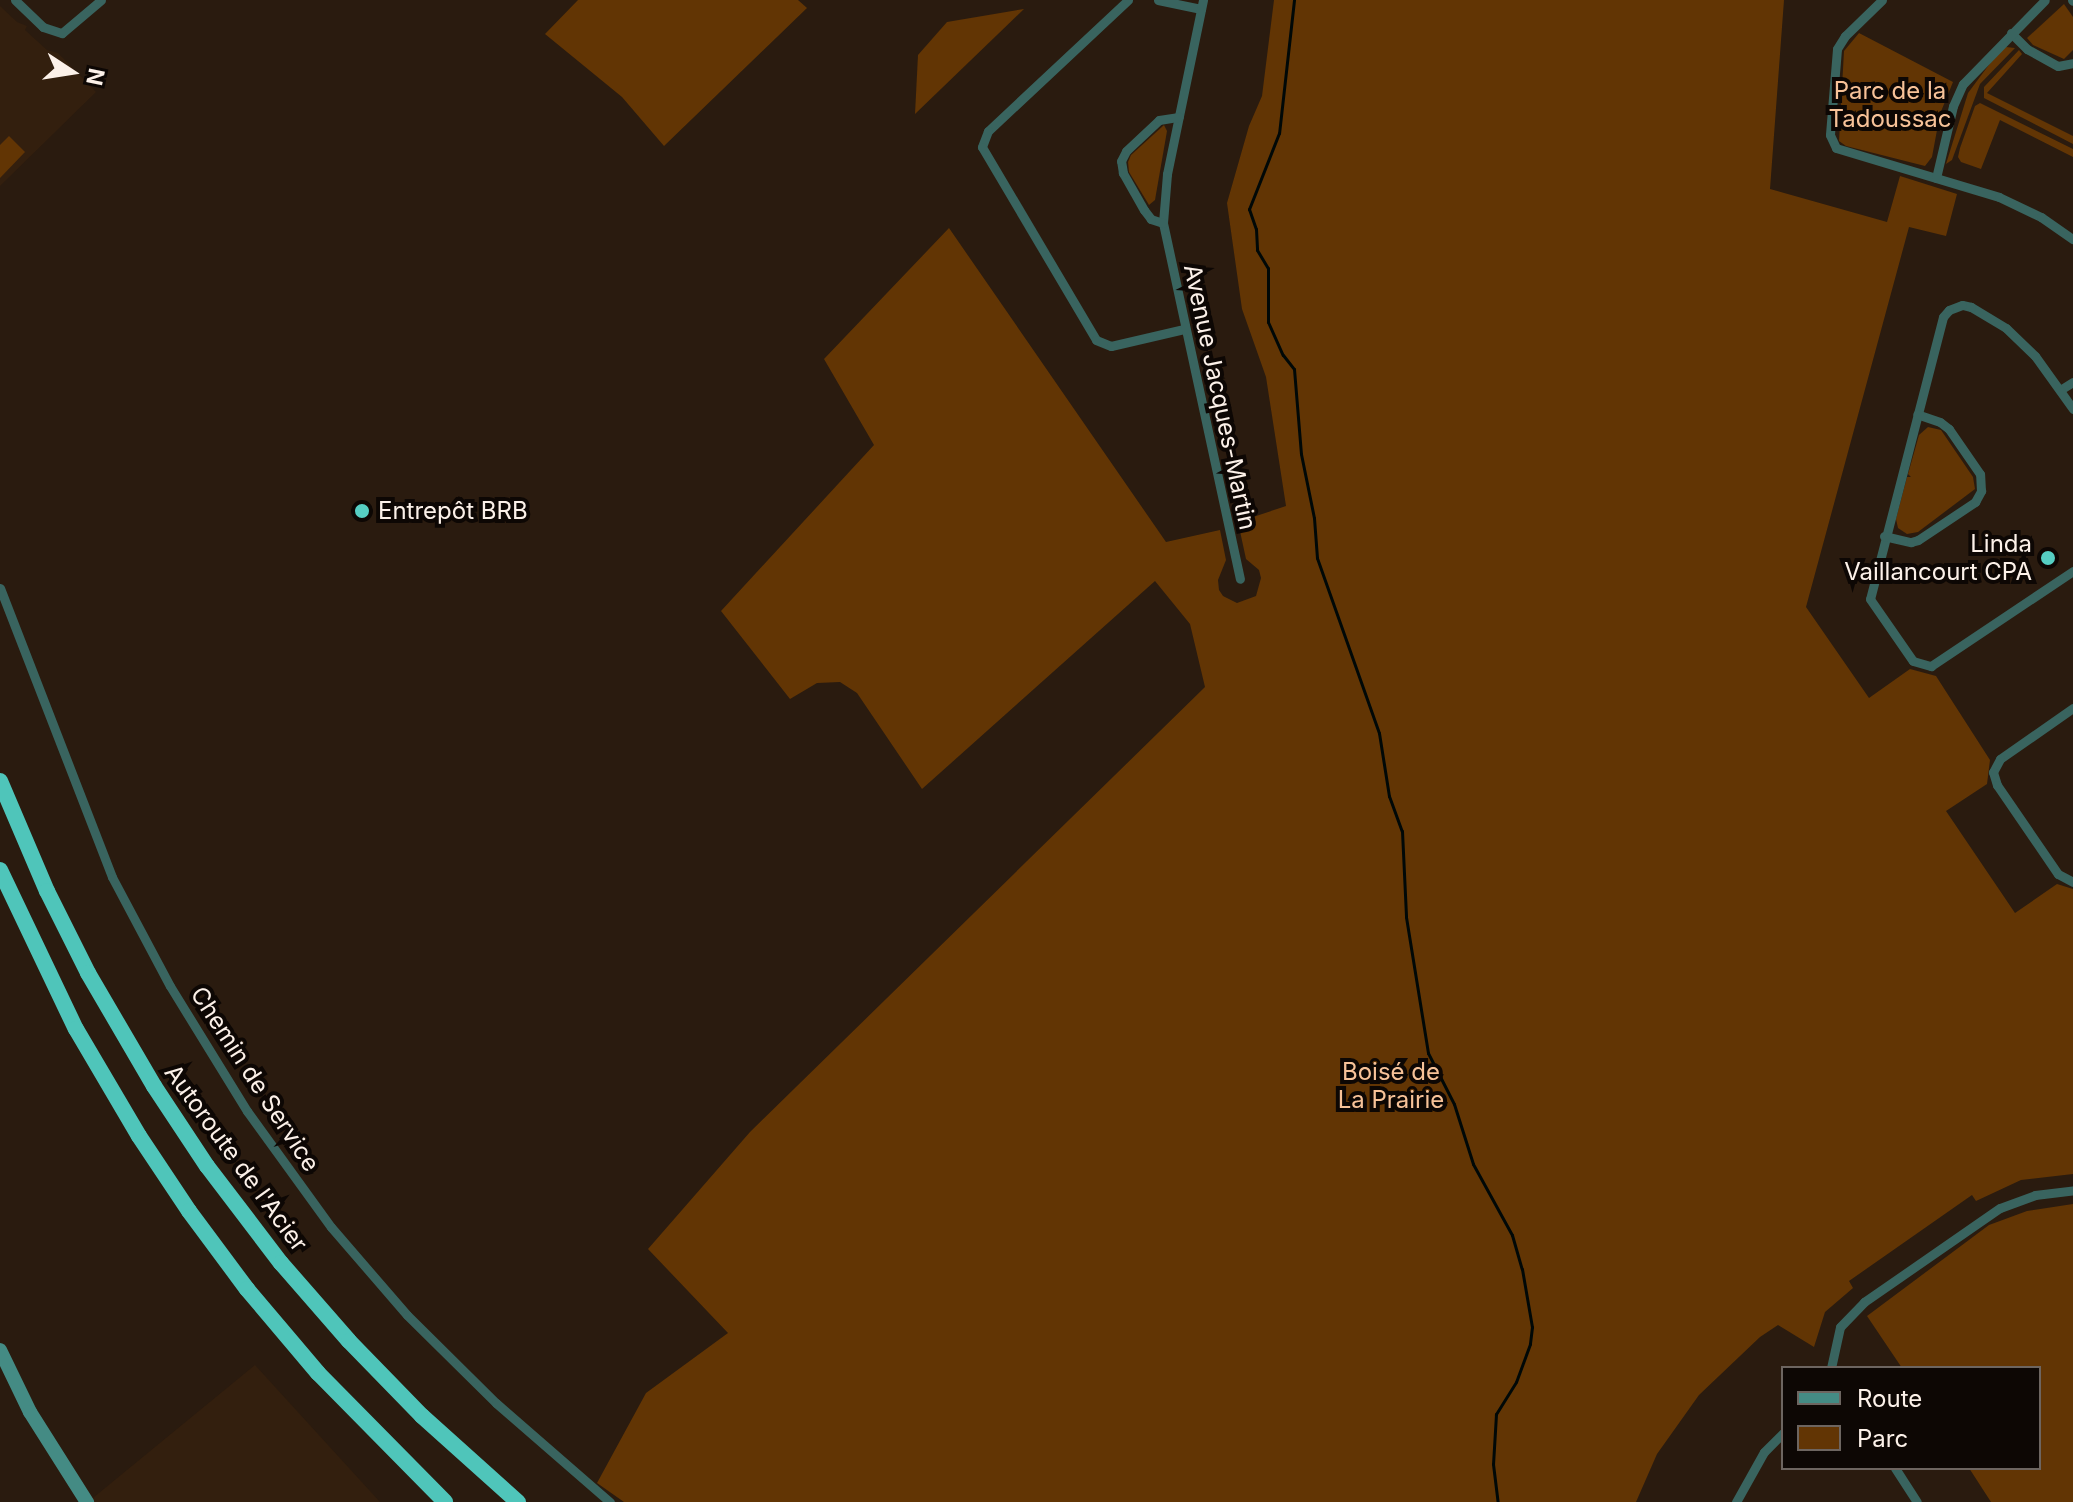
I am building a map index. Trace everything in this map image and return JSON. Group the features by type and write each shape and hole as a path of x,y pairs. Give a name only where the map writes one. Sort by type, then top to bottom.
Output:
{"highway":[{"name":"Autoroute de l'Acier","path":"0,781 42,881 92,981 160,1095 216,1177 281,1263 364,1358 437,1430 518,1502"},
{"path":"0,870 76,1029 139,1136 189,1211 247,1289 318,1373 445,1502"}],"main road":[{"path":"0,1350 30,1412 87,1502"}],"street":[{"path":"15,0 43,27 62,33 101,0"},
{"path":"1128,0 988,131 982,147 1096,340 1111,346 1184,329"},
{"path":"1158,0 1202,5"},
{"path":"1882,0 1845,36 1837,49 1830,135 1836,148 1845,154 2008,200 2073,239"},
{"path":"1936,178 1959,91 1977,66 2045,0"},
{"name":"Avenue Jacques-Martin","path":"1202,5 1165,187 1163,223 1240,579"},
{"path":"2011,33 2033,53 2058,66 2073,63"},
{"path":"1163,223 1151,219 1144,210 1123,173 1121,161 1126,151 1159,120 1179,117"},
{"path":"2073,409 2035,356 2006,328 1977,309 1957,305 1943,317 1870,599 1909,658 1921,666 1936,665 2073,571"},
{"path":"2060,390 2073,382"},
{"path":"1884,536 1911,542 1918,540 1975,502 1981,491 1980,474 1949,429 1940,422 1917,414"},
{"name":"Chemin de Service","path":"0,588 112,877 170,986 247,1111 331,1227 407,1315 505,1412 610,1502"},
{"path":"2073,708 2000,759 1993,772 1997,785 2058,874 2073,882"},
{"path":"1831,1366 1840,1327 1864,1302 2006,1205 2045,1193 2073,1190"},
{"path":"1736,1502 1764,1452 1781,1435"},
{"path":"1896,1470 1917,1502"}],"shaded area":[{"path":"0,6 17,22 27,26 25,30 47,50 58,53 96,92 0,186"},
{"path":"255,1365 380,1502 88,1502"}],"green space":[{"path":"578,0 798,0 807,8 664,146 622,97 545,34"},
{"name":"Boisé de La Prairie","path":"1274,0 1784,0 1770,189 1887,222 1900,176 1957,194 1946,236 1909,227 1806,607 1869,698 1910,669 1936,676 1990,760 1987,784 1946,811 2015,913 2057,884 2073,889 2073,1174 2021,1180 1976,1201 1972,1195 1849,1281 1853,1288 1825,1312 1814,1347 1778,1325 1760,1337 1699,1395 1657,1454 1636,1502 624,1502 597,1483 646,1393 728,1333 648,1249 750,1132 1205,687 1190,624 1155,581 922,789 857,693 840,682 817,683 790,699 721,611 874,445 824,359 949,228 1166,542 1220,530 1226,560 1218,580 1219,590 1223,596 1237,603 1256,596 1261,578 1259,570 1246,559 1238,522 1286,506 1266,377 1242,309 1227,203 1249,126 1262,96"},
{"path":"2064,4 2073,17 2073,50 2064,59 2033,45 2027,38"},
{"path":"1024,9 915,114 918,55 947,22"},
{"name":"Parc de la Tadoussac","path":"1859,33 1953,82 1940,114 1932,157 1925,166 1846,146 1839,141 1844,51"},
{"path":"2006,47 2015,48 1980,84 1952,160 1946,164 1968,93 1997,54"},
{"path":"2019,50 2022,54 1987,93 2073,136 2073,144 1984,98 1984,87"},
{"path":"1980,103 2073,149 2073,157 2000,120 1981,169 1961,162 1958,157 1960,148 1975,106"},
{"path":"1164,125 1167,131 1155,200 1149,205 1129,172 1128,162 1131,155"},
{"path":"9,136 25,152 0,178 0,145"},
{"path":"1928,427 1941,430 1973,477 1975,489 1918,532 1907,534 1898,528 1896,519 1907,477 1911,477 1908,474 1919,435"},
{"path":"2073,1204 2073,1502 1991,1502 1970,1470 2041,1470 2041,1366 1901,1366 1867,1316 1989,1225 2027,1211"}],"waterway":[{"path":"1294,0 1279,133 1249,209 1256,229 1257,250 1268,268 1268,322 1283,355 1294,369 1301,454 1314,518 1317,558 1379,733 1389,796 1402,831 1406,917 1428,1053 1454,1104 1473,1164 1512,1235 1522,1269 1532,1327 1530,1344 1516,1382 1496,1414 1493,1464 1498,1502"}],"place":[{"name":"Entrepôt BRB","path":"362,511"},
{"name":"Linda Vaillancourt CPA","path":"2048,558"}]}
